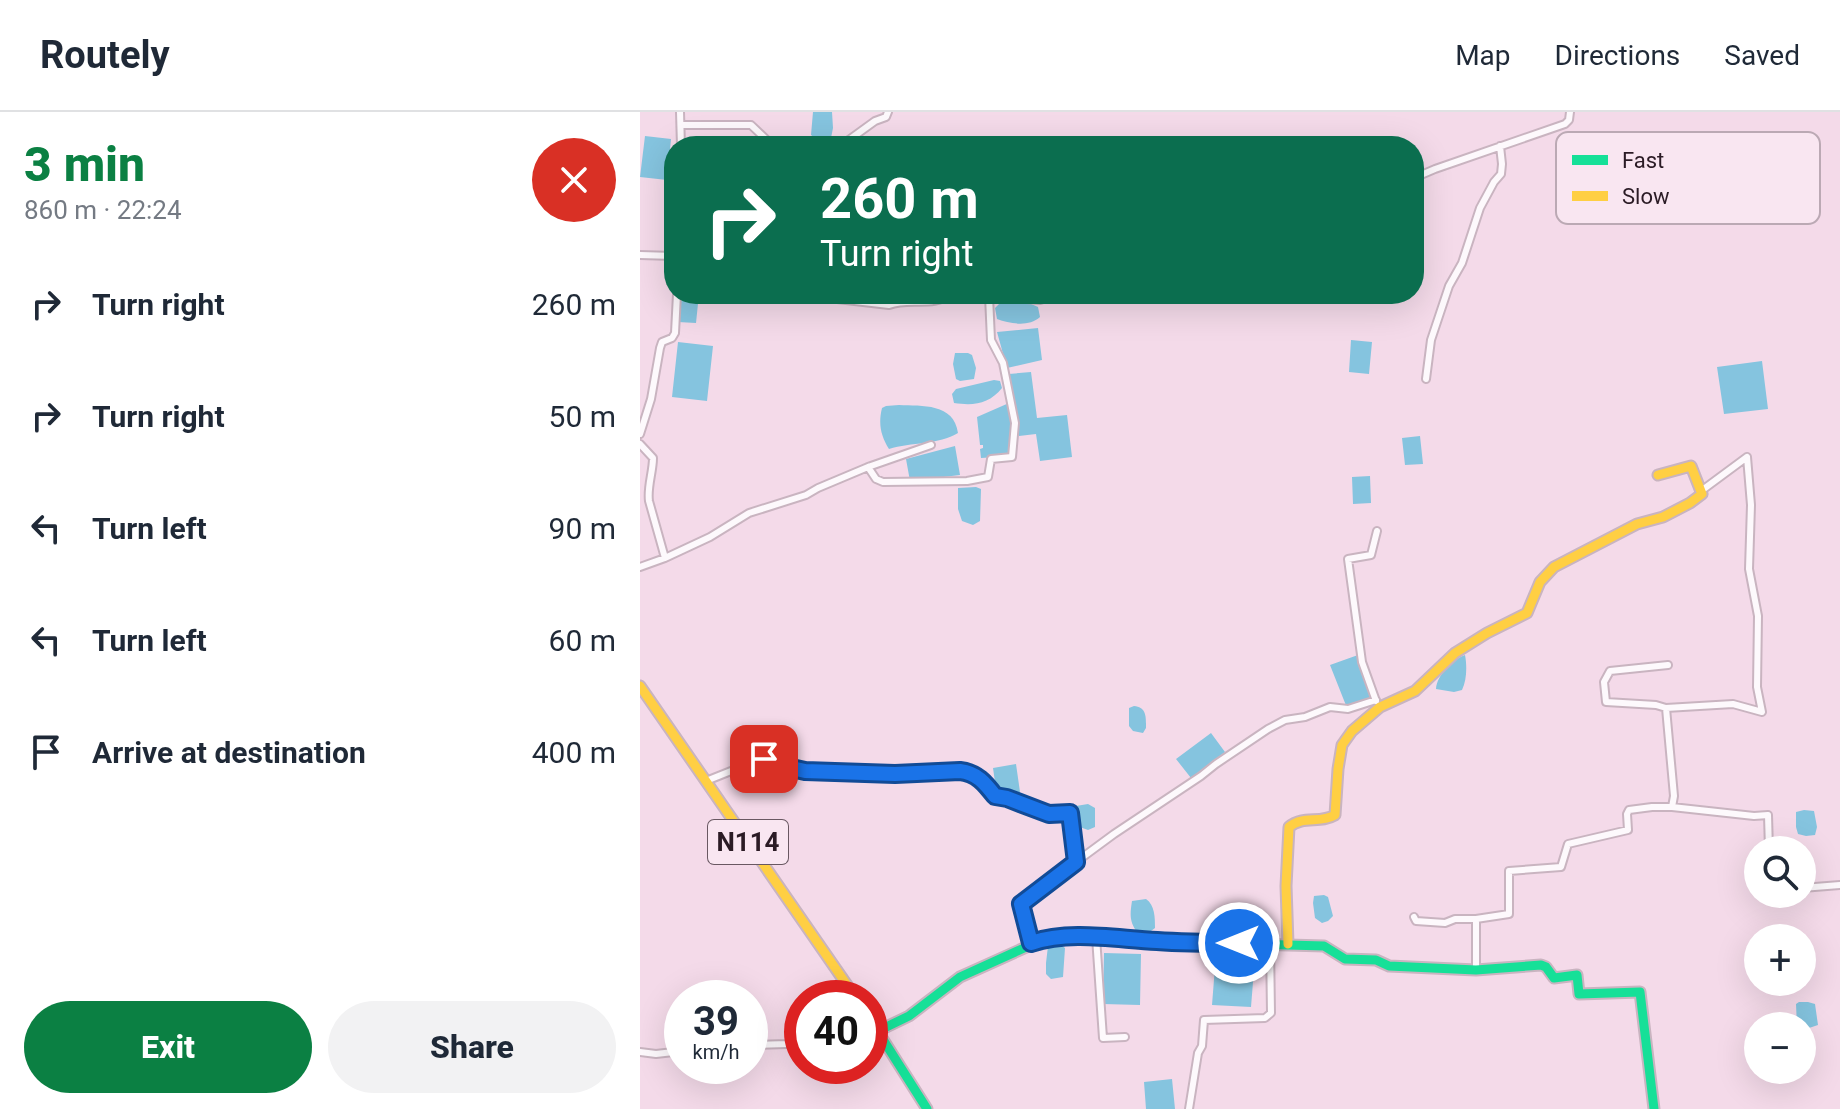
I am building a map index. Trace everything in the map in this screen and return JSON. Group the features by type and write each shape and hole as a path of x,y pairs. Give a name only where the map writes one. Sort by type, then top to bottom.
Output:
{"main road":[{"path":"1288,944 1289,827 1299,819 1332,820 1342,745 1352,731 1378,704 1415,691 1455,653 1527,613 1540,582 1554,567 1637,524 1663,517 1702,494 1691,466 1658,475"},
{"name":"N114","path":"640,686 844,980"},
{"path":"888,1026 909,1016 960,977 1031,943 1054,937 1324,946 1343,958 1380,959 1389,966 1476,970 1541,965 1554,978 1577,975 1579,994 1640,992 1654,1109"},
{"path":"888,1047 927,1109"}],"street":[{"path":"680,112 681,136"},
{"path":"854,136 886,117 888,112"},
{"path":"1424,174 1565,124 1570,112"},
{"path":"681,125 751,125 763,136"},
{"path":"1426,379 1431,340 1449,286 1462,263 1480,208 1501,174 1500,146"},
{"path":"640,255 664,256"},
{"path":"640,434 651,399 662,342 672,338 675,333 676,304"},
{"path":"868,467 876,479 883,482 967,481 988,477 991,459 1012,457 1015,423 1003,363 991,340 987,304"},
{"path":"640,444 653,458 648,494 665,558"},
{"path":"640,567 710,537 749,513 806,495 868,467 931,445"},
{"path":"1668,665 1610,671 1604,682 1606,702 1666,708 1733,704 1762,712 1757,687 1758,616 1749,569 1751,505 1747,457 1701,491"},
{"path":"1031,943 1021,904 1114,834 1285,720 1305,717 1323,709 1352,709 1378,704 1362,662 1348,559 1371,555 1377,531"},
{"path":"1666,708 1674,796 1672,807"},
{"path":"706,781 761,759 805,771 879,774 971,772 995,796 1049,814 1070,813 1076,862"},
{"path":"1414,917 1416,921 1440,923 1509,914 1509,871 1561,867 1568,844 1628,830 1629,810 1672,807 1768,815 1769,836"},
{"path":"1816,887 1840,885"},
{"path":"1476,919 1476,970"},
{"path":"1096,937 1103,1038 1125,1037"},
{"path":"1189,1109 1204,1020 1265,1018 1271,1013 1270,944"},
{"path":"640,1052 664,1053"}],"water":[{"path":"813,112 832,112 831,136 811,135"},
{"path":"645,136 664,138 664,180 640,177"},
{"path":"680,304 698,304 696,323 678,322"},
{"path":"999,304 1031,304 1038,307 1040,317 1020,324 1008,322 997,319 995,308"},
{"path":"1038,328 1042,360 1007,368 997,332"},
{"path":"1351,340 1372,342 1369,374 1349,372"},
{"path":"678,342 713,346 707,401 672,397"},
{"path":"955,353 972,355 976,368 974,379 956,379 953,364"},
{"path":"1762,361 1768,409 1724,414 1717,367"},
{"path":"1031,372 1037,418 1067,415 1072,457 1040,461 1036,434 1019,436 1009,374"},
{"path":"1000,381 1002,388 992,398 975,404 954,403 952,394 956,389"},
{"path":"1009,403 1013,422 1011,456 981,458 983,445 980,445 977,417"},
{"path":"927,406 944,411 955,423 958,433 942,440 889,449 881,430 882,408"},
{"path":"1420,436 1423,464 1405,465 1402,438"},
{"path":"955,446 960,475 910,481 906,459"},
{"path":"1370,476 1371,503 1353,504 1352,477"},
{"path":"958,488 981,489 980,521 973,525 962,521 958,509"},
{"path":"1358,655 1374,698 1347,708 1330,665"},
{"path":"1465,655 1466,672 1462,690 1436,689 1446,669"},
{"path":"1129,708 1141,708 1145,714 1146,728 1143,733 1133,731 1129,726"},
{"path":"1211,733 1225,752 1191,778 1176,759"},
{"path":"1016,764 1020,792 997,796 993,768"},
{"path":"1088,804 1095,808 1095,827 1088,830 1077,826 1074,813 1076,806"},
{"path":"1814,811 1815,835 1798,834 1796,812"},
{"path":"1314,896 1328,897 1333,916 1322,923 1315,918 1313,903"},
{"path":"1146,899 1155,916 1155,928 1147,934 1138,933 1131,914 1132,901"},
{"path":"1061,945 1065,948 1063,977 1051,979 1046,974 1048,946"},
{"path":"1104,953 1141,954 1140,1005 1103,1004"},
{"path":"1216,954 1255,957 1251,1007 1212,1005"},
{"path":"1796,1004 1815,1004 1818,1025 1816,1012 1796,1012"},
{"path":"1172,1079 1175,1109 1146,1109 1144,1082"}],"traffic: fast":[{"path":"888,1026 909,1016 960,977 1044,939 1096,937 1324,946 1345,959 1376,960 1389,966 1476,970 1541,965 1554,978 1577,975 1579,994 1640,992 1654,1109"},
{"path":"888,1047 927,1109"}],"traffic: slow":[{"path":"1288,944 1286,886 1289,827 1300,821 1335,815 1342,745 1352,731 1380,707 1415,691 1455,653 1527,613 1540,582 1554,567 1637,524 1663,517 1702,494 1691,466 1658,475"},
{"path":"640,686 844,980"}],"route":[{"path":"764,759 805,771 879,774 971,772 995,796 1049,814 1070,813 1076,862 1021,904 1031,943 1054,937 1096,937 1239,943"}]}
